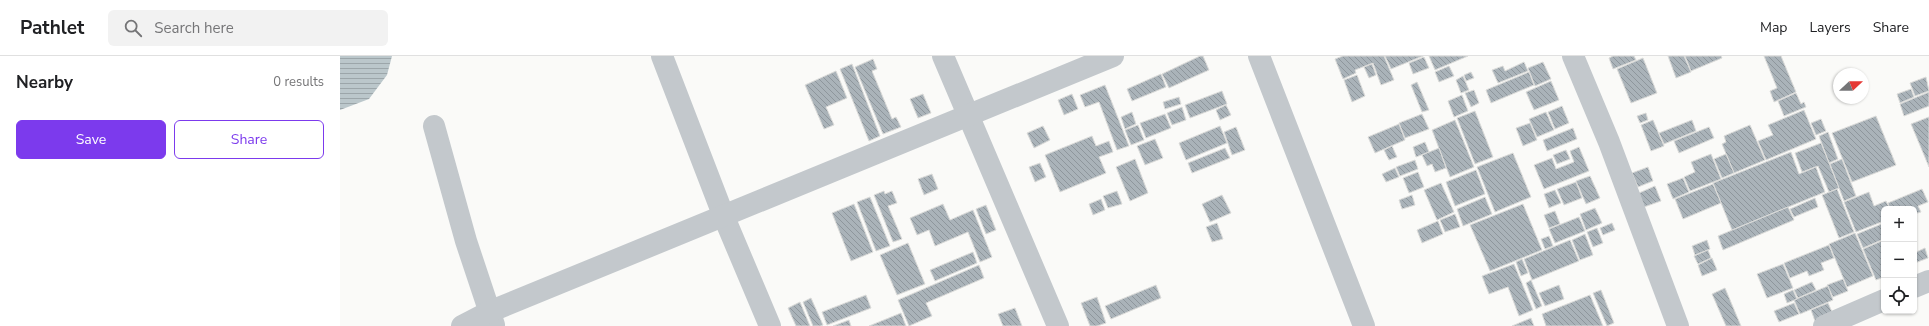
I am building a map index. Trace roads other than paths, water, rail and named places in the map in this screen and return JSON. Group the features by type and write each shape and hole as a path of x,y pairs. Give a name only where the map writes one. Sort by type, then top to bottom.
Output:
{"street":[{"path":"662,56 724,217 770,326"},
{"path":"943,56 1058,326"},
{"path":"462,326 492,319 724,217 1113,56"},
{"path":"1259,56 1364,326"},
{"path":"1573,56 1609,142 1678,326"},
{"path":"434,126 466,241 492,319"},
{"path":"1917,286 1929,281"},
{"path":"1824,326 1881,301"}]}
